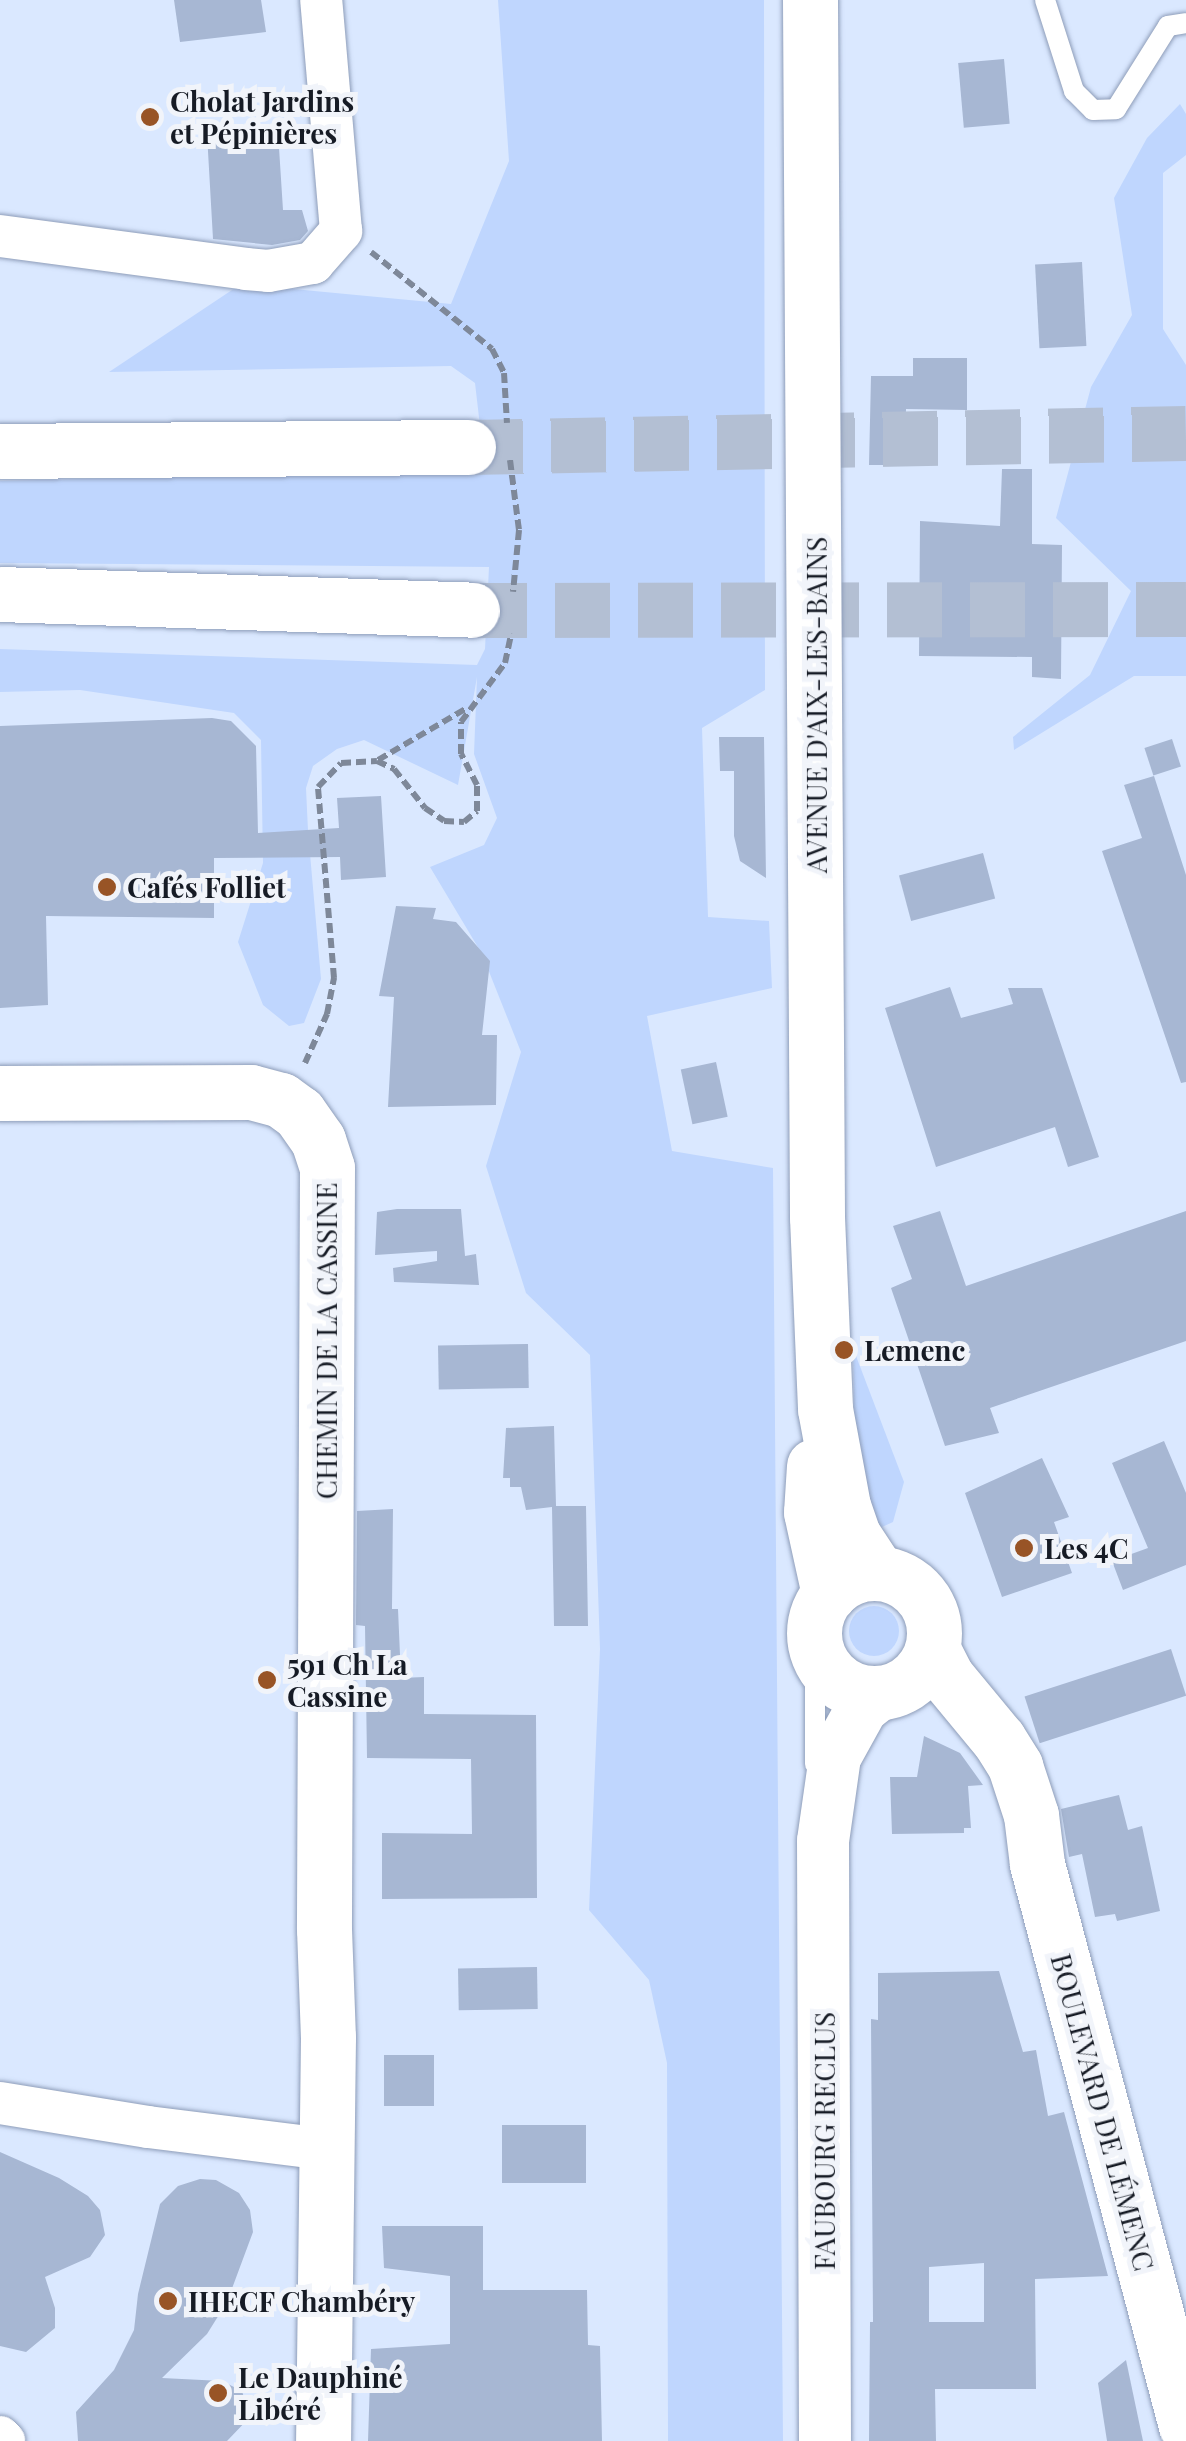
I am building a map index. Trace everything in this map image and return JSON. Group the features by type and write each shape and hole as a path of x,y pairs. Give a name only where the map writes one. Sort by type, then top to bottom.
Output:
{"main road":[{"name":"AVENUE D'AIX-LES-BAINS","path":"810,0 817,1217 825,1409 842,1506 853,1534 878,1573"},
{"path":"0,451 494,441"},
{"path":"0,594 499,616"},
{"path":"0,1093 207,1090 251,1092 281,1100"},
{"name":"CHEMIN DE LA CASSINE","path":"281,1100 312,1128 324,1154 328,1195 323,2441"},
{"name":"AVENUE D'AIX-LES-BAINS","path":"822,1620 811,1512 812,1474 825,1409"},
{"path":"878,1573 900,1578 918,1591 935,1628 903,1678 858,1692 838,1682 823,1666 822,1620 860,1574 878,1573"},
{"name":"BOULEVARD DE LÉMENC","path":"903,1678 946,1676 1014,1766 1032,1816 1037,1864 1113,2156 1179,2372 1186,2426"}],"street":[{"path":"0,236 268,271 313,263 341,232 321,0"},
{"name":"FAUBOURG RECLUS","path":"825,2441 822,1842 835,1757 862,1708 903,1678"},
{"path":"0,2103 166,2130 326,2149"}],"lane":[{"path":"1045,0 1074,91 1093,110 1116,109 1168,26 1186,23"},
{"name":"FAUBOURG RECLUS","path":"822,1620 815,1759 822,1842"}],"path":[{"path":"341,232 456,316 492,350 504,373 494,441 519,530 499,616 504,663 460,722 461,754 478,785 477,811 464,822 444,821 425,808 394,770 377,761"},
{"path":"281,1100 314,1050 334,978 318,787 341,763 377,761 470,706"}],"shaded area":[{"path":"498,0 764,0 765,690 702,728 708,917 769,921 772,988 647,1016 672,1151 773,1168 783,2441 668,2441 667,2063 649,1980 589,1910 600,1649 590,1355 526,1293 486,1166 521,1052 482,954 430,867 484,845 497,818 474,754 477,677 458,785 364,740 337,749 313,766 306,788 321,979 304,1023 289,1026 263,1005 238,942 263,863 261,740 234,713 80,690 0,692 0,649 477,665 485,649 489,567 0,563 0,481 485,469 475,383 451,366 109,372 241,284 451,304 509,161"},
{"path":"1180,104 1186,114 1186,155 1163,173 1163,329 1186,365 1186,676 1134,676 1014,750 1013,737 1090,675 1131,591 1056,518 1091,387 1132,315 1114,198 1147,138"},
{"path":"853,1348 904,1482 893,1522 882,1527 870,1522 855,1456"},
{"path":"874,1606 892,1613 899,1631 892,1649 874,1656 856,1649 849,1631 856,1613"}],"building":[{"path":"174,0 261,0 266,32 180,42"},
{"path":"1004,59 1010,124 964,128 958,63"},
{"path":"278,132 283,210 302,210 308,231 300,240 272,245 213,239 207,134"},
{"path":"1082,262 1086,346 1039,348 1035,264"},
{"path":"913,358 967,358 967,410 906,409 904,465 869,465 871,376 913,376"},
{"path":"1002,469 1032,469 1032,544 1062,545 1061,679 1032,677 1032,657 919,656 920,521 1000,526"},
{"name":"Cafés Folliet","path":"212,718 231,721 256,746 258,833 339,828 337,798 381,796 386,877 341,880 340,857 214,858 214,918 46,916 48,1005 0,1008 0,726"},
{"path":"719,737 764,737 766,878 740,861 734,836 734,771 720,771"},
{"path":"1172,739 1181,767 1153,776 1144,748"},
{"path":"1154,776 1186,875 1186,1082 1181,1083 1102,851 1142,838 1124,785"},
{"path":"983,853 995,898 911,921 899,876"},
{"path":"396,906 436,908 433,919 456,922 490,961 482,1035 497,1035 496,1105 388,1107 394,997 379,996"},
{"path":"950,987 961,1018 1013,1004 1008,988 1042,988 1099,1157 1068,1167 1055,1127 936,1167 885,1008"},
{"path":"716,1062 728,1117 692,1124 681,1069"},
{"path":"461,1209 465,1256 476,1254 479,1285 394,1282 393,1268 437,1261 437,1251 375,1255 377,1212"},
{"path":"940,1211 966,1286 1186,1211 1186,1341 990,1408 999,1433 945,1446 891,1288 912,1279 893,1226"},
{"path":"528,1344 529,1388 439,1390 438,1346"},
{"path":"554,1426 556,1506 586,1506 588,1626 554,1626 552,1507 526,1510 521,1487 510,1487 510,1478 503,1478 506,1428"},
{"path":"1164,1441 1186,1493 1186,1565 1123,1590 1112,1561 1148,1548 1112,1463"},
{"name":"Les 4C","path":"1042,1458 1069,1517 1054,1522 1072,1573 1002,1597 965,1493"},
{"path":"393,1509 392,1609 398,1609 401,1678 424,1677 424,1714 536,1715 537,1898 382,1899 382,1833 472,1834 471,1759 367,1758 365,1626 356,1625 357,1511"},
{"path":"1171,1649 1186,1696 1040,1743 1025,1697"},
{"path":"924,1736 960,1753 983,1785 968,1786 971,1828 964,1828 964,1833 892,1834 890,1777 917,1777"},
{"path":"1119,1795 1128,1830 1142,1826 1160,1911 1117,1921 1115,1914 1095,1917 1082,1854 1069,1857 1061,1809"},
{"path":"537,1967 538,2009 459,2010 458,1968"},
{"path":"999,1971 1023,2052 1036,2050 1048,2116 1064,2112 1108,2276 1035,2279 1036,2389 935,2389 936,2441 869,2441 873,2322 871,2019 878,2020 878,1973","holes":["984,2263 984,2322 929,2322 929,2267"]},
{"path":"384,2055 434,2055 434,2106 384,2106"},
{"path":"502,2125 586,2125 586,2183 502,2183"},
{"path":"0,2152 59,2178 88,2196 100,2210 105,2235 90,2257 45,2277 55,2308 55,2328 26,2352 0,2346"},
{"path":"200,2179 216,2180 239,2193 250,2210 253,2232 227,2302 207,2334 162,2378 222,2381 242,2391 250,2417 227,2441 78,2441 76,2412 114,2370 134,2330 138,2294 160,2204 178,2186"},
{"path":"382,2226 483,2226 483,2290 587,2290 588,2345 600,2346 602,2441 368,2441 371,2349 450,2344 450,2276 384,2268"},
{"path":"1126,2360 1143,2441 1107,2441 1098,2383"}],"tunnel":[{"path":"468,447 1186,433"},
{"path":"472,610 1186,609"}],"place":[{"name":"Cholat Jardins et Pépinières","path":"150,117"},
{"name":"Cafés Folliet","path":"107,887"},
{"name":"Lemenc","path":"844,1350"},
{"name":"Les 4C","path":"1024,1548"},
{"name":"591 Ch La Cassine","path":"267,1680"},
{"name":"IHECF Chambéry","path":"168,2301"},
{"name":"Le Dauphiné Libéré","path":"218,2393"}]}
